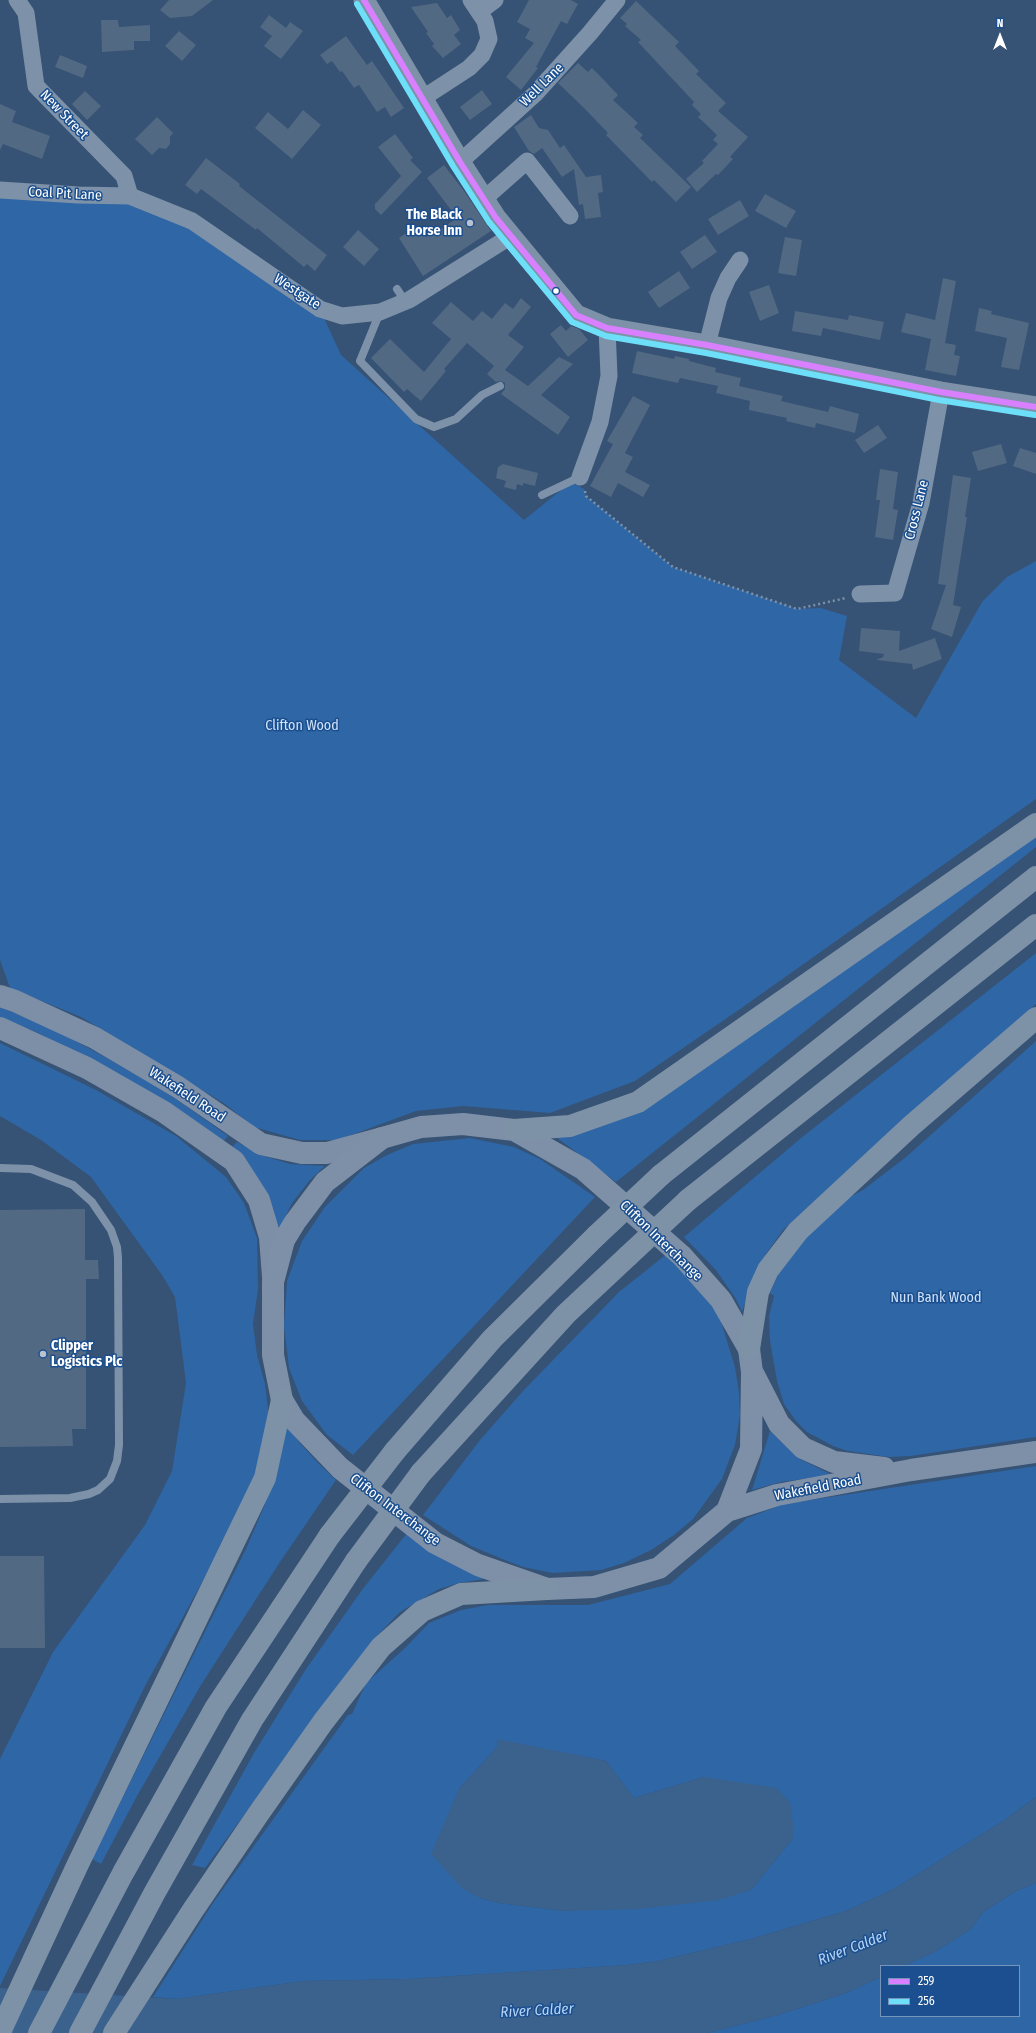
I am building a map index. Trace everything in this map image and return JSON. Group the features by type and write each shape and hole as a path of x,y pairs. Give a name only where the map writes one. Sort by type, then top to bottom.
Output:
{"highway":[{"path":"514,1130 570,1126 638,1102 1036,824"},
{"path":"39,2033 123,1873 216,1707 330,1536 395,1451 492,1339 596,1236 661,1176 1036,877"},
{"path":"80,2033 155,1892 252,1720 356,1561 421,1473 566,1314 688,1200 1036,925"},
{"path":"749,1349 758,1292 768,1270 798,1231 911,1126 1036,1018"},
{"name":"Clifton Interchange","path":"463,1124 514,1130 583,1169 682,1256 721,1300 749,1349 752,1372 751,1449 727,1511 659,1568 594,1587 547,1589 478,1565 435,1543 340,1468 294,1420 282,1400 272,1355 273,1282 284,1240 325,1182 382,1138 421,1127 463,1124"},
{"name":"Wakefield Road","path":"752,1372 779,1424 803,1448 834,1462 911,1470"},
{"path":"0,2032 78,1864 265,1478 282,1400"},
{"name":"Wakefield Road","path":"727,1511 777,1495 911,1470 1036,1452"},
{"path":"114,2033 193,1910 323,1722 381,1647 422,1611 461,1594 547,1589"}],"main road":[{"name":"Wakefield Road","path":"0,996 15,1001 95,1038 178,1087 261,1144 302,1152 327,1153 382,1138"},
{"name":"Wakefield Road","path":"0,1028 87,1068 164,1112 234,1161 259,1200 270,1237 273,1282"}],"street":[{"name":"New Street","path":"17,0 26,13 36,86 124,176 130,196"},
{"path":"364,0 460,162 496,218 576,315 607,328 707,345 941,392 1036,407"},
{"path":"423,98 469,68 482,55 489,40 485,21 475,6 495,0"},
{"name":"Well Lane","path":"460,162 544,84 590,33 617,0"},
{"path":"484,199 527,161 570,216"},
{"name":"Coal Pit Lane","path":"0,190 130,196"},
{"name":"Westgate","path":"130,196 192,221 320,309 342,316 380,312 401,295 511,236"},
{"path":"707,345 719,298 728,278 740,260"},
{"path":"580,477 600,422 609,376 607,328"},
{"name":"Cross Lane","path":"860,594 895,593 921,504 941,392"}],"lane":[{"path":"380,312 360,362 416,419 434,427 456,419 482,395 500,386"},
{"path":"542,495 580,477"},
{"path":"0,1168 31,1169 73,1185 92,1202 111,1230 117,1247 118,1258 119,1438 117,1461 113,1473 106,1483 94,1492 70,1498 0,1499"}],"path":[{"path":"580,477 586,496 673,567 797,609 860,594"}],"green space":[{"name":"Clifton Wood","path":"0,190 130,196 192,221 320,309 341,355 524,520 571,482 584,489 586,496 673,567 797,609 821,608 847,616 839,660 916,718 982,602 1007,577 1036,561 1036,799 743,1007 635,1081 550,1113 463,1106 416,1111 338,1140 300,1140 254,1127 225,1104 81,1017 10,988 0,960"},
{"path":"1036,834 1036,847 616,1182 556,1137 573,1134"},
{"path":"1036,953 1036,1004 904,1119 783,1230 766,1254 753,1279 742,1312 736,1299 716,1270 684,1237 801,1138"},
{"path":"0,1007 53,1029 105,1057 169,1094 228,1136 222,1143 97,1063 36,1032 0,1017"},
{"name":"Nun Bank Wood","path":"1036,1041 1036,1437 911,1456 889,1457 848,1451 833,1446 807,1432 796,1421 784,1404 777,1381 770,1341 769,1316 774,1296 770,1293 778,1275 804,1237 846,1199 863,1190 906,1157"},
{"path":"0,1043 96,1090 176,1136 226,1177 244,1203 257,1238 258,1289 253,1324 257,1355 265,1384 269,1417 262,1455 249,1497 145,1686 0,1986 0,1759 53,1652 145,1525 172,1471 186,1383 175,1297 162,1275 91,1177 41,1140 0,1116"},
{"path":"470,1138 514,1147 540,1159 595,1197 353,1455 327,1435 302,1401 289,1368 284,1326 287,1281 302,1241 325,1207 364,1168 387,1155 413,1144"},
{"path":"237,1142 261,1155 290,1164 325,1166 310,1180 292,1203 282,1224 278,1227 231,1148"},
{"path":"668,1253 719,1315 735,1367 739,1393 740,1415 735,1445 722,1479 693,1519 674,1535 651,1550 624,1563 601,1570 553,1573 523,1567 471,1546 423,1515 480,1440 523,1391 619,1292"},
{"path":"286,1424 300,1443 336,1480 278,1565 201,1685 137,1796 101,1864 92,1859 246,1549 264,1507"},
{"path":"770,1431 800,1459 832,1475 781,1482 752,1490"},
{"path":"1036,1466 1036,1797 1003,1821 894,1889 846,1911 751,1939 658,1961 627,1965 408,1979 303,1981 177,1999 153,1997 213,1903 348,1715 352,1714 366,1683 405,1648 429,1623 461,1610 488,1605 588,1605 670,1584 747,1518 784,1504","holes":["497,1740 606,1761 634,1798 704,1777 793,1838 751,1890 566,1911 499,1903 480,1898 459,1789 498,1746"]},
{"path":"407,1533 443,1558 484,1579 459,1583 439,1589 400,1612 376,1637 205,1868 192,1865 254,1753 306,1669 362,1590"},
{"path":"1036,1883 1036,2033 707,2033 778,2015 846,1993 880,1977 880,2017 1020,2017 1020,1965 906,1965 936,1951 971,1929 983,1912 1016,1891"}],"water":[{"path":"497,1739 606,1761 634,1798 704,1777 776,1788 790,1802 793,1838 751,1890 719,1900 637,1909 566,1911 499,1903 480,1898 463,1889 431,1854 459,1789 498,1746"},
{"name":"River Calder","path":"1036,1797 1036,1883 1016,1891 983,1912 971,1929 936,1951 906,1965 880,1965 880,1977 846,1993 778,2015 707,2033 0,2033 0,1988 177,1999 303,1981 408,1979 627,1965 658,1961 751,1939 846,1911 894,1889 1003,1821"}],"building":[{"path":"169,0 213,0 192,16 170,18 160,10"},
{"path":"529,0 571,0 578,4 567,24 561,21 536,67 538,68 521,90 506,77 534,43 525,38 530,29 517,22"},
{"path":"636,1 679,42 675,46 699,71 696,74 726,103 718,111 748,137 730,157 733,159 718,175 716,174 697,192 686,179 704,163 702,161 718,144 713,140 717,135 698,117 701,114 692,105 694,102 638,42 641,40 625,26 627,24 620,18"},
{"path":"437,3 447,18 451,15 460,30 454,35 461,44 443,58 432,46 434,44 426,33 428,32 411,7"},
{"path":"269,15 286,28 290,22 303,31 281,59 264,46 272,36 260,27"},
{"path":"101,20 118,20 119,27 150,25 150,41 134,41 134,50 102,52"},
{"path":"179,31 196,45 182,61 165,46"},
{"path":"346,36 367,65 372,61 404,108 391,117 385,107 377,112 359,85 354,88 342,71 340,72 332,61 327,64 320,55"},
{"path":"60,55 87,66 83,78 55,67"},
{"path":"578,63 588,72 592,68 618,95 613,100 638,123 634,127 643,135 640,138 691,187 676,202 654,180 652,182 606,135 608,133 558,83"},
{"path":"482,90 492,104 470,120 460,107"},
{"path":"85,91 101,106 87,120 72,104"},
{"path":"0,104 16,111 12,122 50,136 42,159 3,144 0,150"},
{"path":"303,110 321,125 292,159 255,128 268,112 288,129"},
{"path":"531,115 539,128 548,130 560,148 564,145 586,177 601,175 603,192 598,193 601,217 585,219 583,204 579,205 574,169 562,177 542,148 534,154 529,151 514,127"},
{"path":"157,117 173,133 170,137 170,144 166,149 159,148 152,155 135,139"},
{"path":"395,134 413,158 410,160 422,172 381,215 375,209 375,204 401,176 378,147"},
{"path":"206,158 240,184 239,186 327,255 315,271 307,264 304,267 257,228 256,230 201,189 197,194 185,185"},
{"name":"The Black Horse Inn","path":"444,165 464,191 491,231 423,276 399,238 415,227 421,236 424,234 426,237 434,232 435,233 457,218 427,178"},
{"path":"765,194 796,211 786,228 755,211"},
{"path":"740,200 749,216 718,235 708,219"},
{"path":"358,230 379,249 364,266 343,247"},
{"path":"705,235 717,252 692,269 680,252"},
{"path":"785,237 802,240 796,276 778,273"},
{"path":"679,271 690,288 659,308 648,292"},
{"path":"943,278 956,281 945,343 956,345 954,355 960,356 956,376 925,370 931,339 901,332 906,313 935,320"},
{"path":"769,285 779,313 760,321 749,292"},
{"path":"521,298 531,307 508,335 524,347 505,370 528,386 559,357 573,364 541,395 570,417 558,435 501,394 505,389 505,383 501,381 496,382 487,374 494,366 467,343 444,369 446,371 421,401 407,389 404,392 371,358 390,339 424,372 451,339 432,323 451,302 473,321 482,311 492,319 505,303 513,309"},
{"path":"979,308 992,311 991,314 1029,323 1019,370 1001,367 1007,338 975,331"},
{"path":"795,311 848,320 849,315 884,322 880,340 823,328 821,336 792,331"},
{"path":"561,325 566,331 571,326 579,329 588,340 568,357 550,334"},
{"path":"637,351 674,359 675,356 689,359 689,361 716,368 715,372 741,378 739,386 783,396 781,401 828,412 830,406 859,414 855,433 816,423 815,428 786,421 787,418 749,410 750,401 716,393 718,386 680,378 678,383 632,373"},
{"path":"633,396 650,405 625,453 633,457 625,472 650,485 643,497 618,483 611,497 590,486 613,444 607,441"},
{"path":"878,425 887,438 864,453 855,440"},
{"path":"1001,444 1007,463 978,471 972,452"},
{"path":"1020,448 1036,453 1036,474 1013,466"},
{"path":"503,464 538,473 535,486 523,483 523,486 517,484 516,490 504,487 506,481 496,478 498,467"},
{"path":"880,469 898,472 893,509 898,510 893,540 875,537 880,500 876,500"},
{"path":"953,475 971,478 965,517 967,517 953,605 961,607 952,637 931,629 946,585 938,584"},
{"path":"861,628 900,631 899,651 935,638 942,659 913,670 912,664 876,660 883,657 884,654 859,651"},
{"name":"Clipper Logistics Plc","path":"85,1209 85,1260 98,1260 99,1279 86,1279 86,1429 72,1429 73,1446 0,1447 0,1210"},
{"path":"0,1556 44,1556 45,1648 0,1648"}],"transit line":[{"name":"259","path":"364,0 460,162 496,218 576,315 607,328 707,345 941,392 1036,407"},
{"name":"256","path":"357,4 453,166 489,222 572,322 606,336 706,353 939,400 1035,415"}],"place":[{"name":"The Black Horse Inn","path":"470,223"},
{"name":"Clipper Logistics Plc","path":"43,1354"}]}
